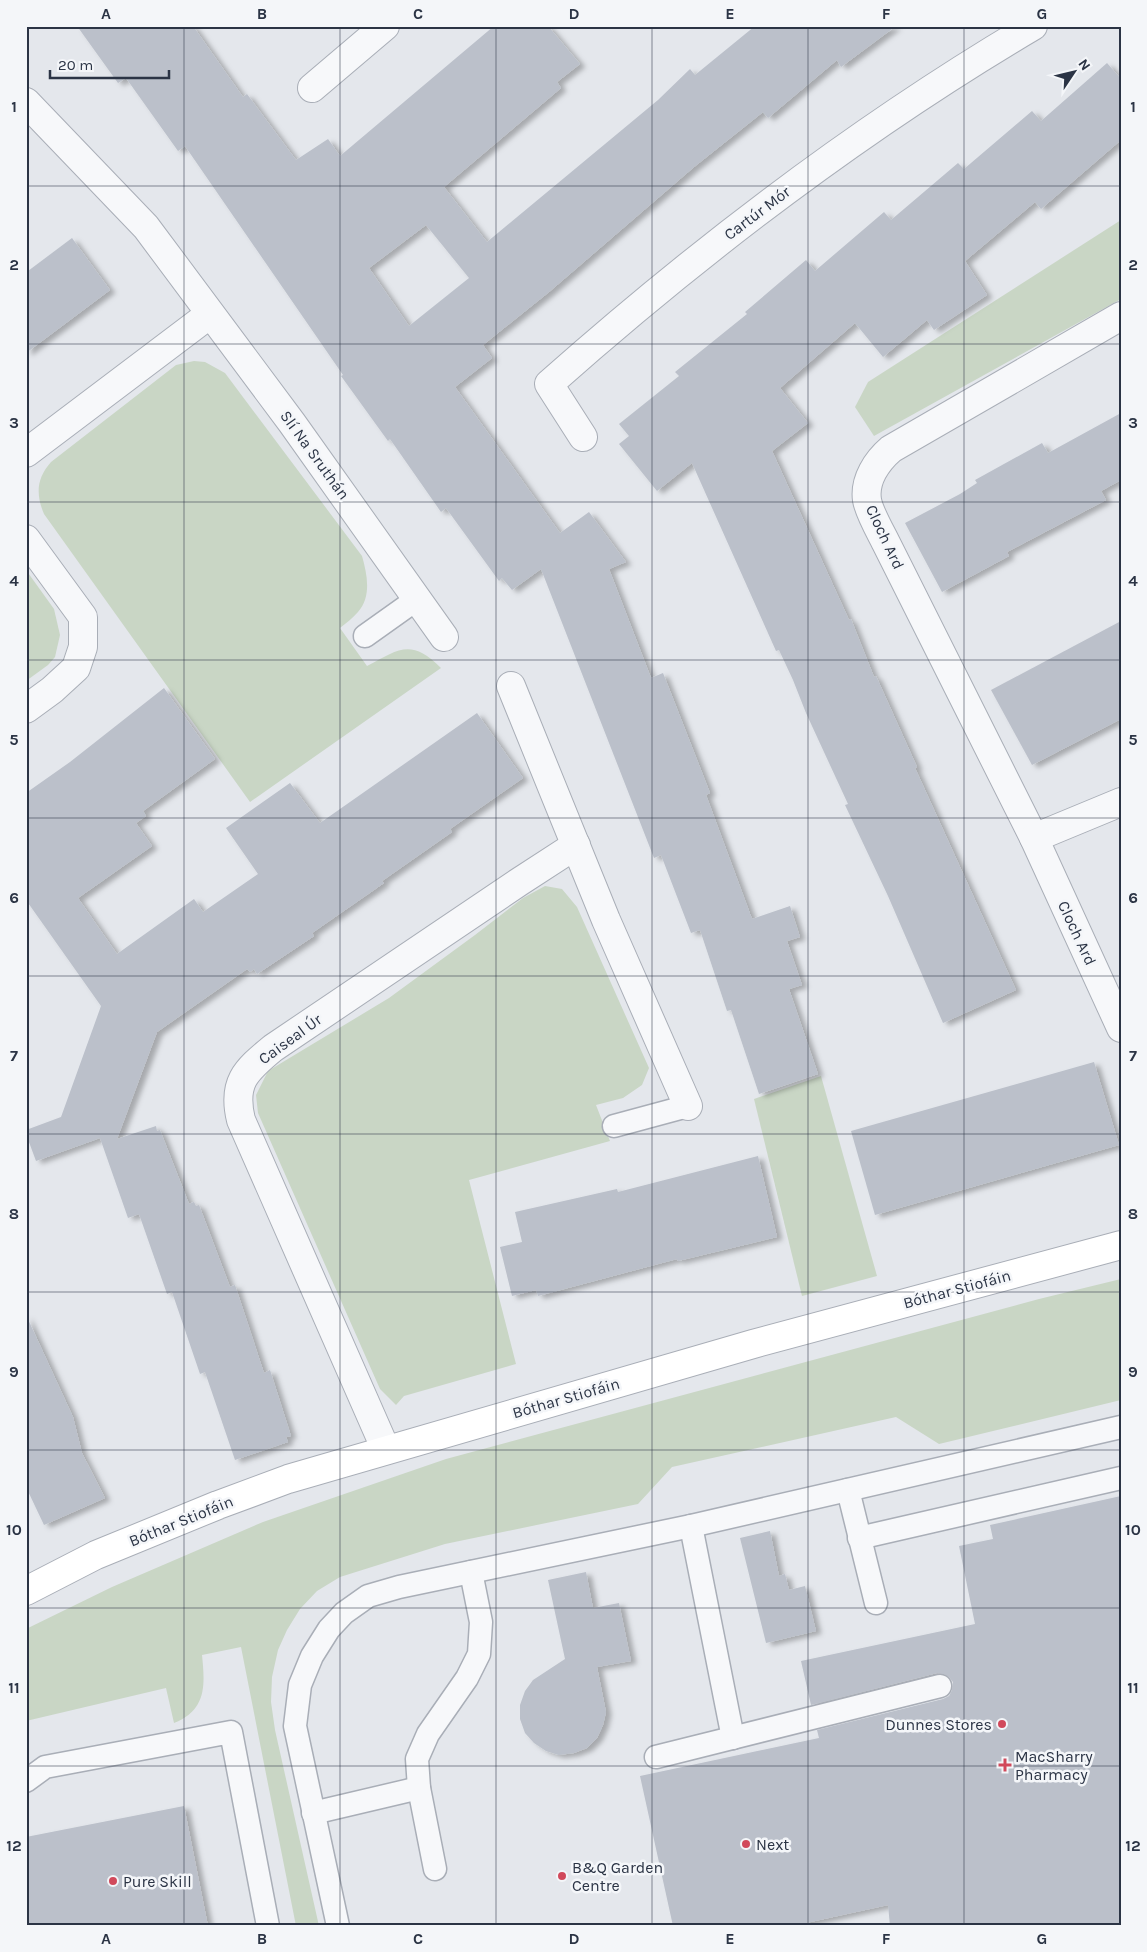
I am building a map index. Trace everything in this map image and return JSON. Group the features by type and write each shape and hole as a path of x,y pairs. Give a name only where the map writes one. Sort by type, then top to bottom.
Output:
{"street":[{"path":"312,88 385,26"},
{"name":"Cartúr Mór","path":"583,437 549,384 748,219 830,158 916,100 1033,26"},
{"name":"Slí Na Sruthán","path":"26,102 146,227 292,423 444,637"},
{"path":"26,453 210,314"},
{"name":"Cloch Ard","path":"1121,316 891,449 882,457 871,472 867,500 886,543 1034,838 1121,1028"},
{"path":"26,539 83,616 84,647 76,668 52,690 26,709"},
{"path":"511,686 606,920 688,1106"},
{"path":"1034,838 1121,802"},
{"name":"Caiseal Úr","path":"386,1450 241,1120 237,1092 242,1080 252,1067 273,1048 576,845"},
{"name":"Bóthar Stiofáin","path":"26,1591 96,1555 288,1478 744,1347 1121,1245"}],"lane":[{"path":"365,636 417,599"},
{"path":"614,1126 688,1106"},
{"path":"338,1926 295,1726 300,1685 312,1656 329,1629 344,1612 368,1596 399,1587 691,1526 1121,1427"},
{"path":"859,1538 1121,1478"},
{"path":"848,1490 876,1603"},
{"path":"691,1526 733,1738"},
{"path":"435,1869 419,1788 417,1758 428,1734 467,1678 479,1654 481,1622 471,1572"},
{"path":"656,1757 940,1686"},
{"path":"26,1780 45,1767 231,1732 268,1926"},
{"path":"313,1814 419,1788"}],"green space":[{"path":"1121,220 1121,299 874,436 855,407 868,382"},
{"path":"194,361 205,362 225,373 362,556 367,577 365,599 358,612 340,628 367,666 405,649 421,653 441,668 250,802 44,514 39,494 42,475 51,462 176,365"},
{"path":"26,570 54,609 60,635 55,657 48,665 26,681"},
{"path":"545,886 562,889 577,907 649,1068 642,1085 623,1098 596,1105 610,1141 469,1180 516,1364 404,1396 396,1405 380,1389 258,1113 256,1095 268,1071 389,998 523,898"},
{"path":"821,1076 877,1276 802,1296 754,1099"},
{"path":"1121,1279 1121,1400 939,1444 896,1417 672,1467 638,1504 445,1544 340,1577 317,1591 300,1609 287,1630 278,1650 272,1677 271,1702 275,1730 319,1926 296,1926 241,1647 202,1655 204,1676 202,1695 193,1711 185,1718 174,1723 166,1688 26,1721 26,1629 112,1587 263,1522 446,1459 1039,1299"}],"building":[{"path":"77,26 193,26 243,97 247,94 296,160 328,139 340,156 494,26 548,26 580,64 557,82 561,88 444,187 487,242 658,100 690,69 695,75 755,26 896,26 841,67 837,60 768,118 763,112 694,167 549,292 483,345 492,358 455,387 560,533 589,512 626,562 609,569 651,678 663,673 710,793 706,795 752,919 790,906 800,937 787,941 802,985 789,989 818,1074 759,1094 731,1010 727,1011 700,930 691,933 661,855 654,858 541,569 512,590 502,578 499,581 446,508 441,512 390,439 388,441 341,376 343,375 185,146 178,151 126,78 118,83","holes":["426,225 469,278 409,326 369,268"]},
{"path":"1107,63 1121,79 1121,140 1041,209 1035,202 965,261 987,295 934,330 927,320 883,357 855,323 780,388 808,423 772,451 849,620 851,619 874,677 876,676 917,767 915,768 1016,990 943,1023 888,896 845,805 848,804 793,680 779,650 776,651 692,463 657,491 619,444 629,436 619,424 679,376 675,372 747,314 745,312 806,260 815,271 884,212 891,220 958,163 964,169 1032,111 1041,121"},
{"path":"72,238 110,290 26,353 26,278 28,271"},
{"path":"1121,413 1121,480 1101,491 1106,500 1007,552 1009,556 942,592 905,523 960,494 977,483 975,480 1042,443 1048,453"},
{"path":"1121,621 1121,719 1032,765 991,690"},
{"path":"164,688 215,759 143,811 146,816 136,823 152,846 78,898 117,954 194,899 203,912 258,874 226,828 290,783 320,823 477,713 523,778 450,829 452,832 382,881 384,883 312,933 314,936 257,974 254,969 250,972 247,969 157,1032 117,1139 156,1126 157,1131 160,1130 189,1204 194,1202 196,1206 199,1205 230,1287 235,1285 264,1373 270,1370 291,1436 286,1437 288,1442 235,1460 205,1372 200,1374 172,1292 167,1294 139,1214 128,1218 100,1138 36,1161 26,1134 26,1130 61,1117 101,1006 26,900 26,793 70,762"},
{"path":"1094,1062 1119,1145 875,1215 851,1131"},
{"path":"758,1156 777,1237 678,1261 677,1259 538,1296 536,1290 512,1296 500,1247 522,1242 515,1212 617,1189 618,1192"},
{"path":"26,1315 73,1417 82,1453 105,1498 44,1525 26,1487"},
{"name":"Dunnes Stores","path":"1121,1496 1121,1926 890,1926 888,1905 792,1926 673,1926 640,1776 819,1738 817,1730 949,1696 953,1682 944,1674 937,1673 811,1705 801,1661 975,1624 959,1546 993,1539 990,1525"},
{"path":"770,1531 779,1576 785,1574 789,1590 805,1586 816,1631 766,1643 740,1538"},
{"path":"586,1572 593,1608 619,1603 631,1661 597,1667 606,1712 603,1725 597,1738 587,1748 574,1753 559,1755 546,1751 534,1743 525,1733 520,1719 520,1705 525,1691 533,1680 565,1659 548,1580"},
{"name":"Pure Skill","path":"184,1806 208,1926 26,1926 26,1837"}],"place":[{"name":"Dunnes Stores","path":"1002,1724"},
{"name":"MacSharry Pharmacy","path":"1005,1765"},
{"name":"Next","path":"746,1844"},
{"name":"B&Q Garden Centre","path":"562,1876"},
{"name":"Pure Skill","path":"113,1881"}]}
